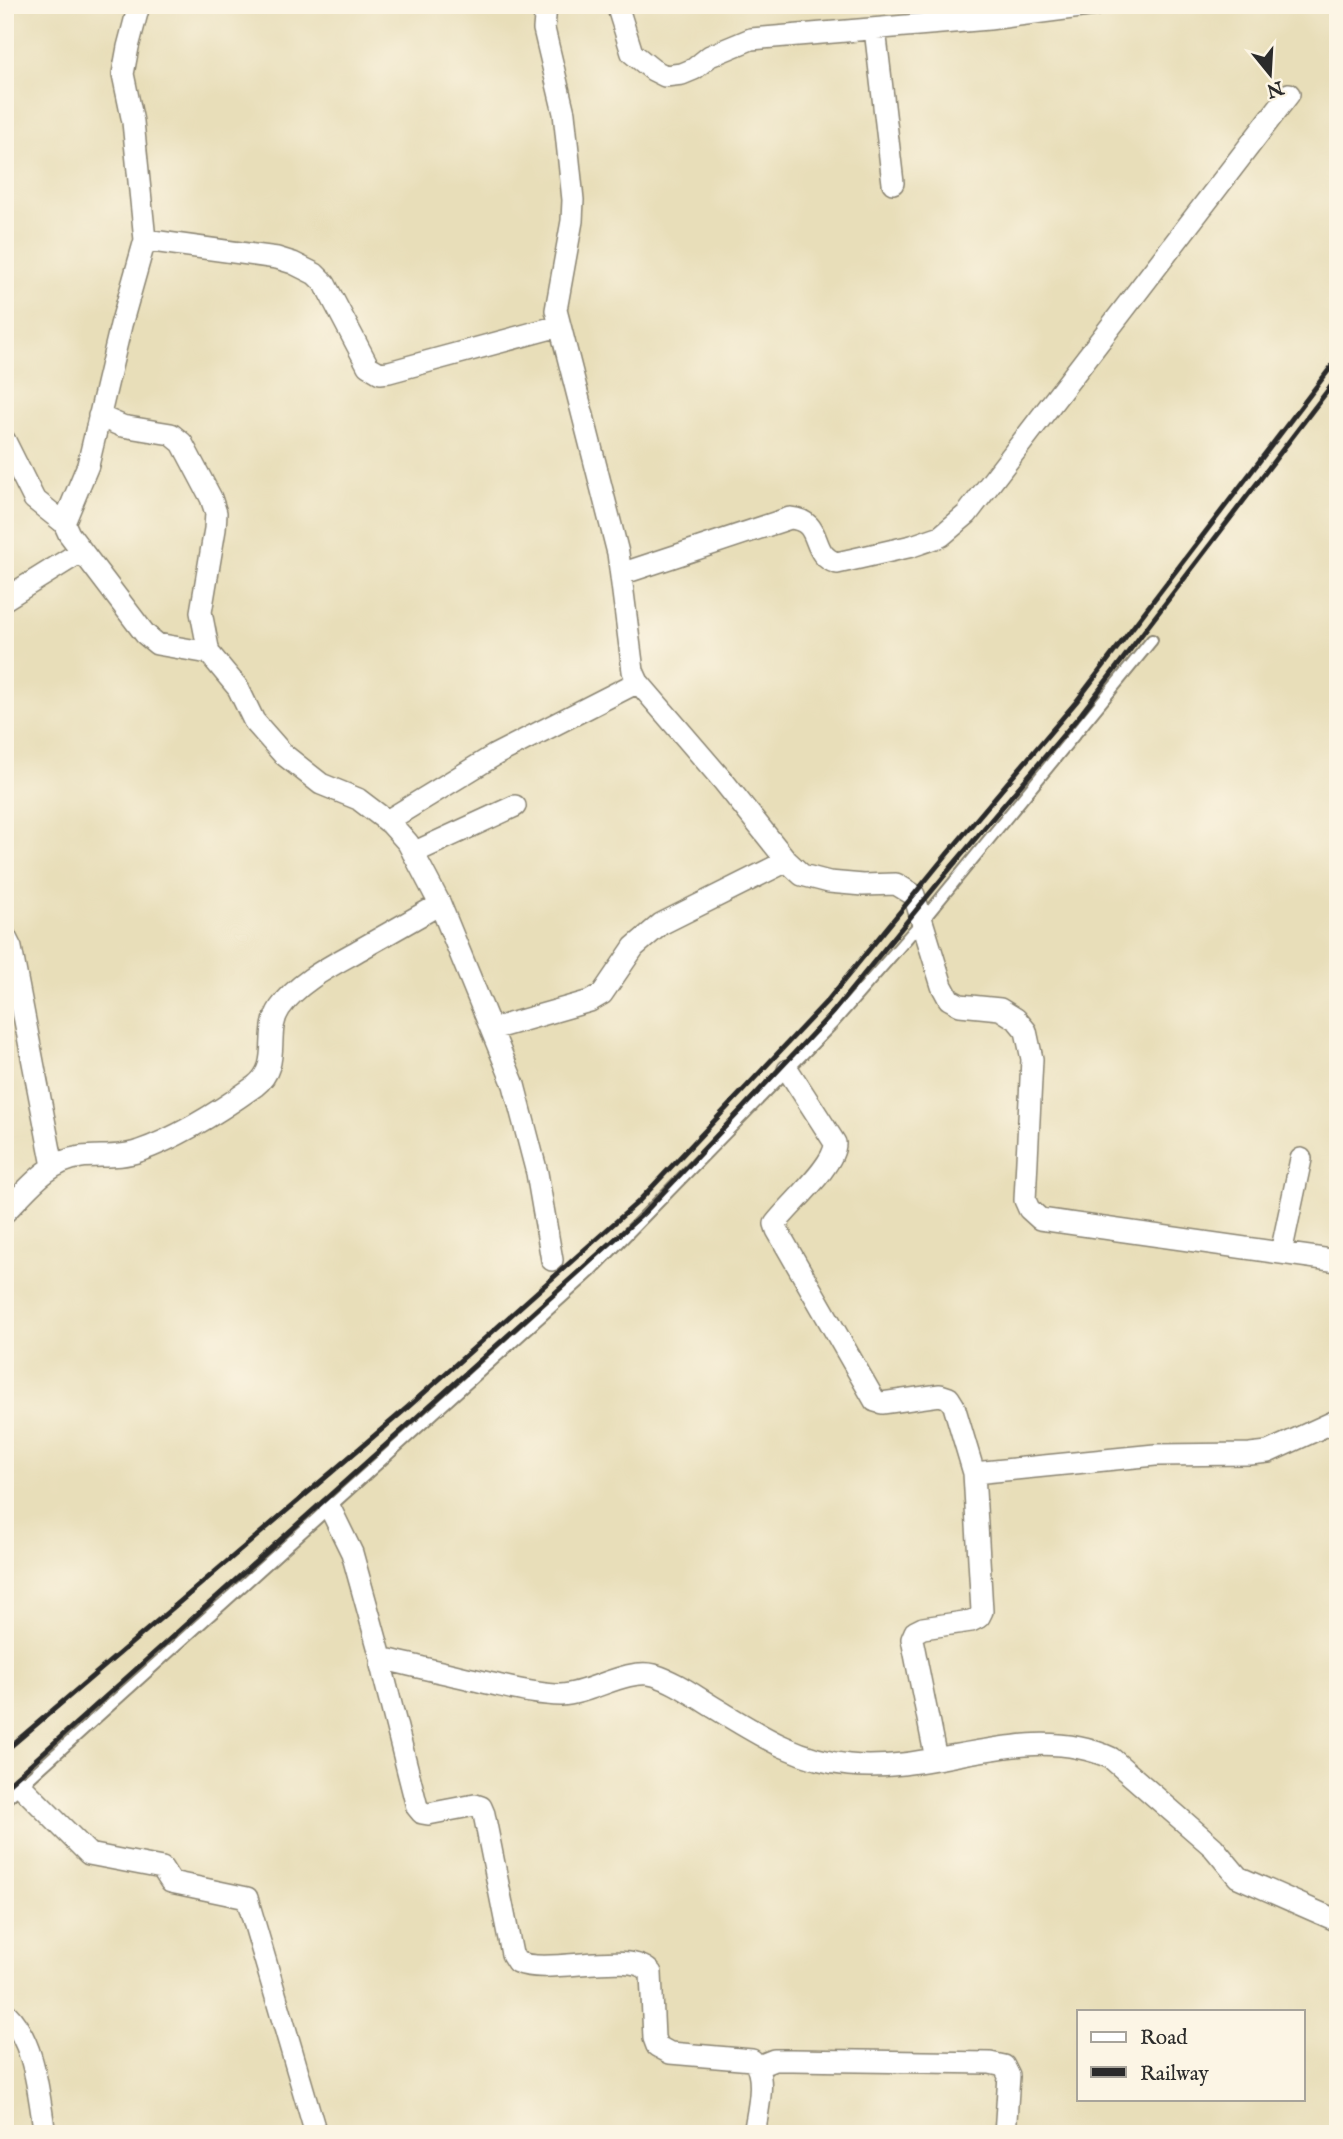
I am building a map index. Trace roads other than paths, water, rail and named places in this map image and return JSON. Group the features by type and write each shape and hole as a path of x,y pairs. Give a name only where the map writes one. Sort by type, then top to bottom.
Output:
{"street":[{"path":"64,523 88,465 121,325 145,240 133,122 123,74 139,5"},
{"path":"546,5 544,29 564,113 573,200 572,221 556,310 615,541 633,671 638,682 724,782 787,861 802,875 829,882 896,884 914,895 942,986 949,999 960,1005 1000,1009 1016,1019 1026,1031 1032,1059 1025,1200 1029,1209 1040,1219 1338,1261"},
{"path":"617,5 632,53 665,76 694,69 710,56 751,39 989,19 1096,5"},
{"path":"875,29 893,183"},
{"path":"621,574 790,518 801,519 810,525 821,553 827,560 837,563 912,547 941,536 967,514 1289,94"},
{"path":"145,240 277,258 315,274 332,296 368,366 380,373 559,326"},
{"path":"99,416 122,426 171,434 182,443 211,498 216,513 215,529 201,612 209,653 238,688 254,722 283,754 321,783 358,799 387,821 408,843 440,904 514,1085 534,1160 552,1260"},
{"path":"5,441 34,499 64,523 69,534 145,634 157,644 209,653"},
{"path":"5,599 82,551"},
{"path":"387,821 495,755 638,682"},
{"path":"413,853 515,806"},
{"path":"492,1029 590,1001 601,994 634,947 661,924 787,861"},
{"path":"5,1212 53,1166 62,1161 79,1157 127,1155 140,1151 193,1126 255,1085 267,1076 275,1018 291,995 322,972 440,904"},
{"path":"5,936 11,948 53,1166"},
{"path":"788,1070 835,1143 835,1150 828,1164 775,1224 777,1230 875,1401 882,1403 940,1395 949,1398 954,1406 974,1474 982,1611 979,1618 971,1621 923,1628 915,1632 912,1639 936,1759"},
{"path":"1281,1252 1301,1159"},
{"path":"974,1474 1155,1455 1268,1452 1338,1420"},
{"path":"330,1508 352,1553 382,1661 417,1808 428,1814 475,1805 481,1807 512,1954 517,1962 535,1967 629,1962 640,1964 651,1973 654,2038 661,2050 752,2060 759,2066 761,2076 754,2134"},
{"path":"382,1661 389,1660 522,1690 559,1695 649,1674 682,1688 788,1751 822,1762 893,1765 1016,1746 1070,1745 1095,1751 1111,1758 1213,1847 1238,1877 1338,1921"},
{"path":"13,1793 89,1854 162,1868 171,1882 247,1898 316,2134"},
{"path":"5,2012 15,2021 28,2046 46,2134"},
{"path":"759,2066 774,2060 990,2063 1004,2066 1009,2076 1005,2134"}],"lane":[{"path":"13,1793 590,1272 833,1023 923,920 1152,640"}],"railway":[{"path":"5,1751 408,1407 638,1202 828,1000 1076,702 1338,358"},
{"path":"5,1787 643,1214 833,1012 1081,714 1338,377"}]}
